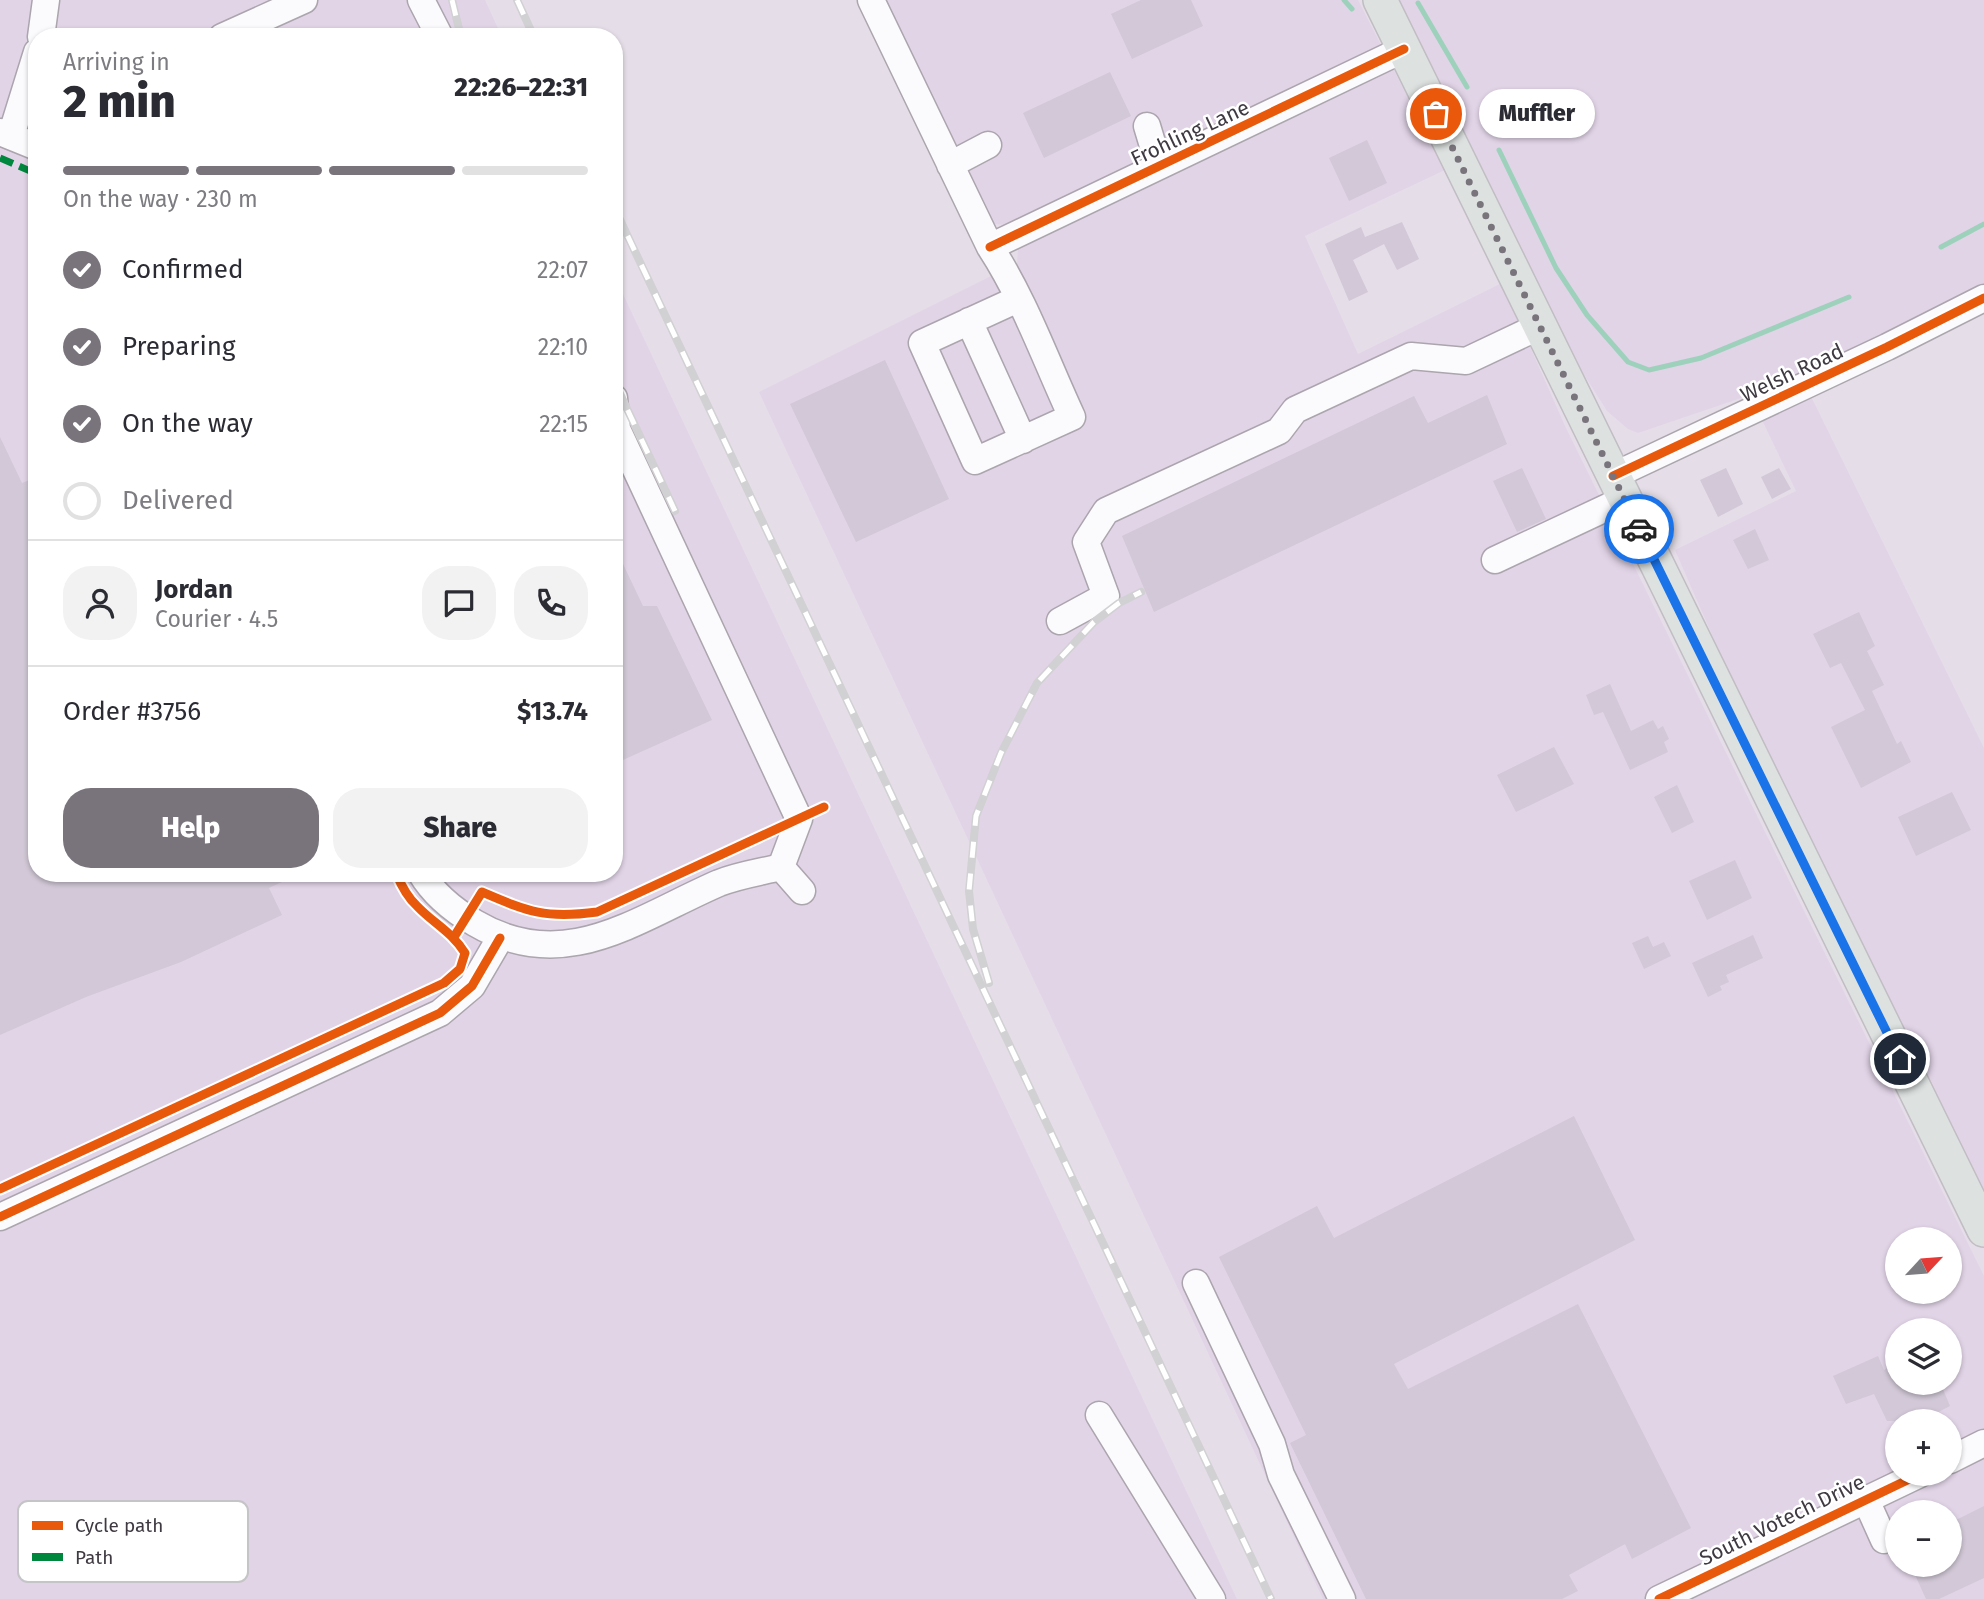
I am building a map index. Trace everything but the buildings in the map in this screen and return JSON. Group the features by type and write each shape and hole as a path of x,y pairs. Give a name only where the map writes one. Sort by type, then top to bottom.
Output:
{"main road":[{"path":"1380,0 1984,1230"}],"street":[{"path":"42,28 46,0"},
{"path":"242,28 304,0"},
{"path":"421,0 435,28"},
{"path":"871,0 1018,299 1072,417 975,461 922,343 1018,299"},
{"name":"Frohling Lane","path":"996,257 1160,166 1404,49"},
{"path":"28,76 6,134 28,143"},
{"path":"1147,126 1160,166"},
{"path":"950,165 988,145"},
{"name":"Welsh Road","path":"1495,560 1619,488 1984,298"},
{"path":"969,321 1023,440"},
{"path":"1060,621 1106,596 1086,542 1106,511 1279,431 1296,410 1412,356 1466,361 1540,326"},
{"path":"623,442 799,819 781,867"},
{"path":"781,867 802,891"},
{"path":"428,882 451,909 500,938 531,944 576,944 618,931 722,882 781,867"},
{"path":"0,1217 440,1013 472,986 500,938"},
{"path":"1196,1283 1272,1444 1281,1475 1342,1599"},
{"path":"1099,1415 1212,1599"},
{"path":"1962,1454 1984,1443"},
{"name":"South Votech Drive","path":"1659,1599 1895,1486"},
{"path":"1866,1500 1884,1540"}],"shaded area":[{"path":"0,0 485,0 498,28 28,28 28,882 623,882 623,294 1237,1599 0,1599"},
{"path":"882,0 1358,0 1445,170 1305,236 1358,354 1502,283 1565,426 1960,1227 1885,1227 1885,1304 1962,1304 1962,1231 1984,1276 1984,1599 1323,1599 759,392 1017,263 1018,249 1006,225 995,224 987,217"},
{"path":"1393,0 1984,0 1984,286 1801,376 1984,748 1984,1194 1744,708 1675,550 1796,491 1750,395 1638,433 1628,429 1607,411 1583,373 1440,82"}],"waterway":[{"path":"1344,0 1352,9"},
{"path":"1418,3 1467,87"},
{"path":"1499,150 1556,268 1587,315 1628,362 1649,370 1701,358 1849,297"},
{"path":"1941,247 1984,224"}],"railway":[{"path":"452,0 459,28"},
{"path":"517,0 530,28"},
{"path":"623,226 1271,1599"},
{"path":"623,400 675,511"},
{"path":"989,983 973,929 969,891 976,816 1001,753 1037,683 1094,622 1119,603 1141,592"}],"marked path":[{"path":"0,158 28,170"}],"cycle path":[{"path":"990,247 1404,49"},
{"path":"1613,476 1887,347 1984,298"},
{"path":"454,937 482,892 512,905 538,912 564,915 597,912 824,807"},
{"path":"0,1189 444,983 460,969 465,953 454,939 413,902 400,882"},
{"path":"0,1217 440,1013 472,986 500,938"},
{"path":"1659,1599 1895,1486"}],"way so far":[{"path":"1436,114 1639,529"}],"place":[{"name":"Muffler","path":"1436,114"}],"route":[{"path":"1639,529 1900,1059"}]}
